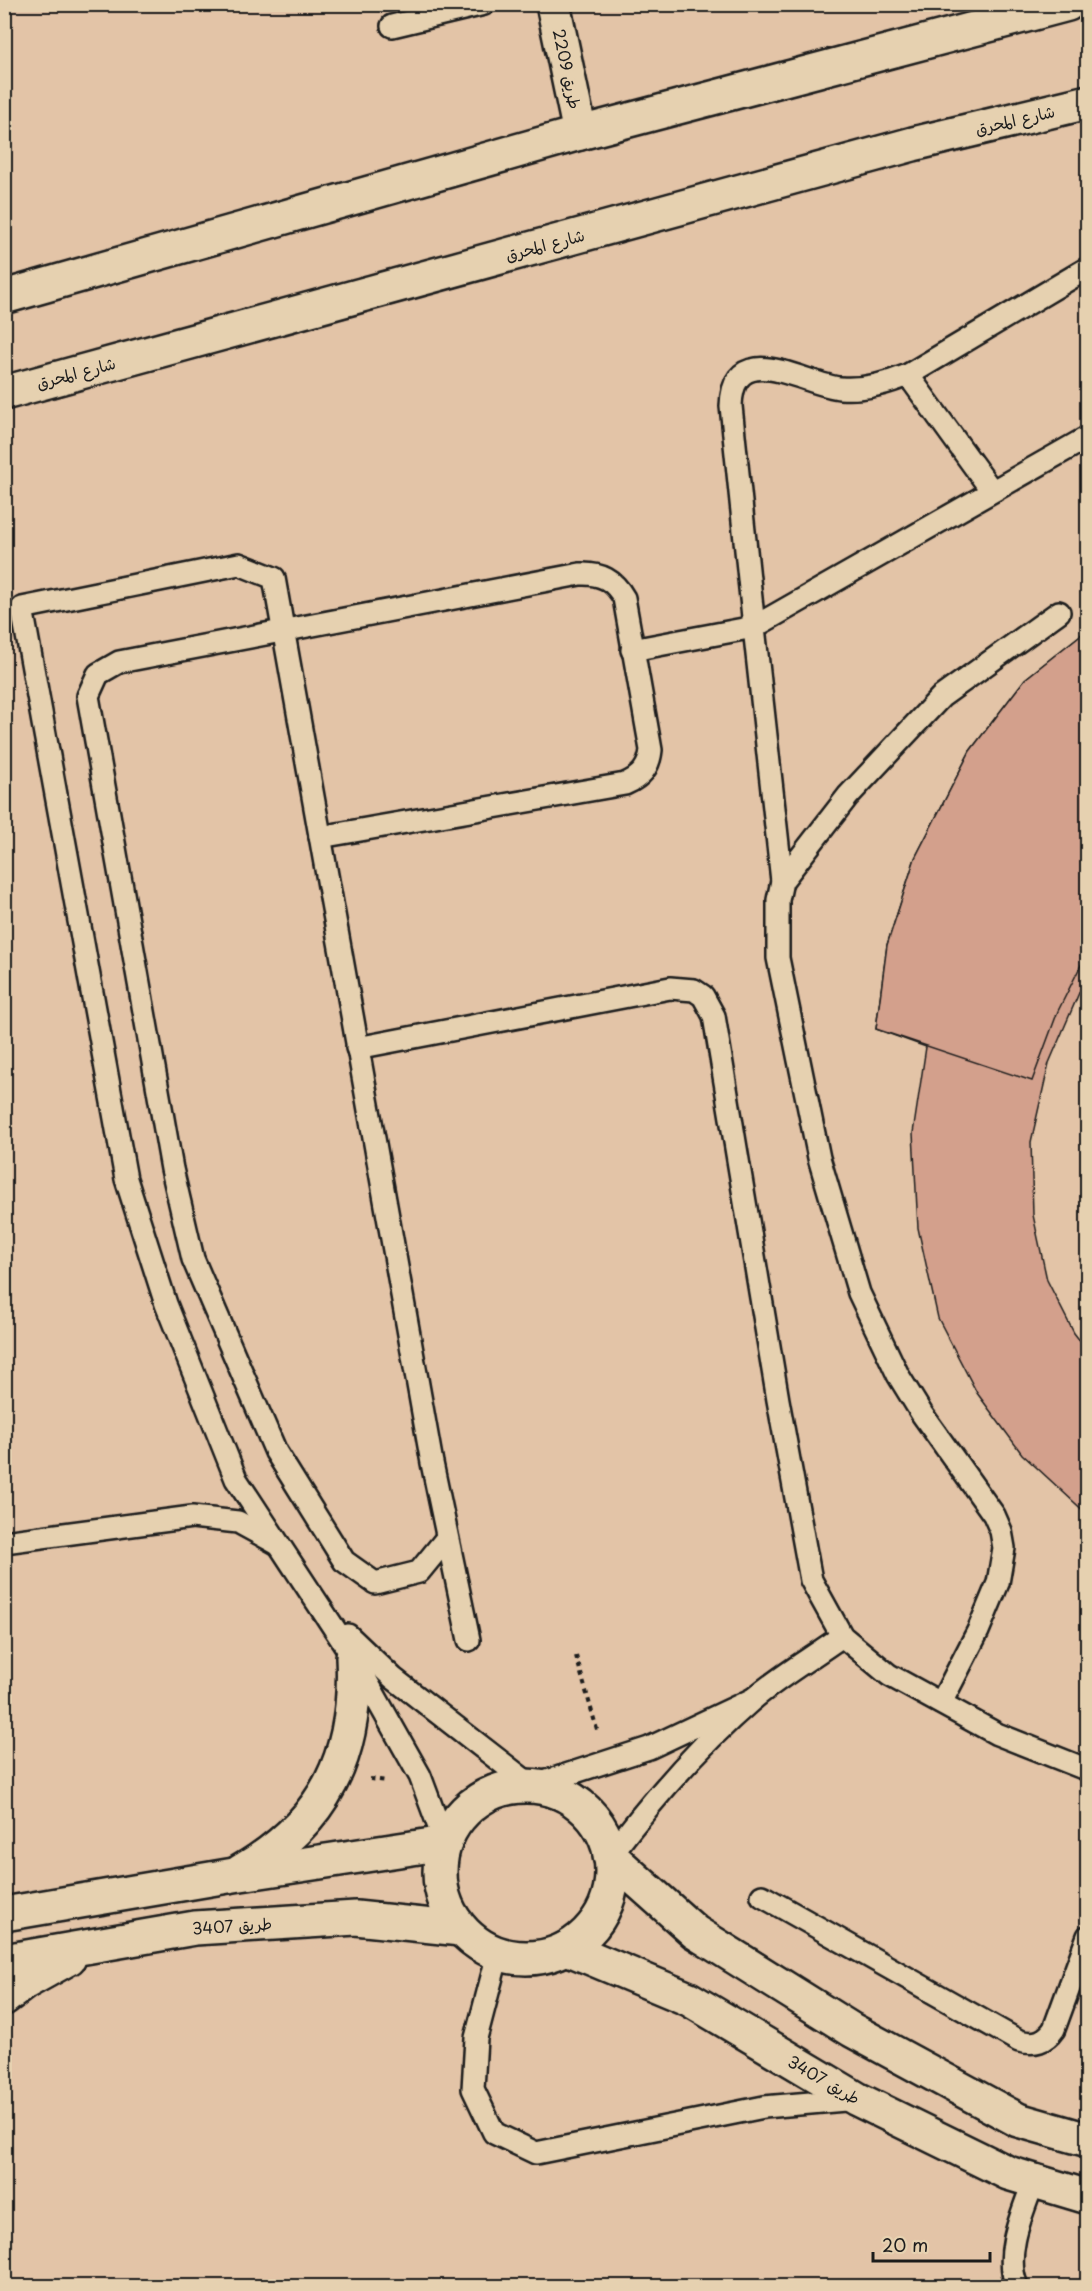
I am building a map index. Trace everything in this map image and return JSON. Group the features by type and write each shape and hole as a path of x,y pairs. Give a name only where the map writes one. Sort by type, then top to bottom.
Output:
{"street":[{"name":"طريق 2209","path":"553,4 580,133"},
{"path":"4,297 580,133 1068,4"},
{"name":"شارع المحرق","path":"4,393 913,144 1088,102"},
{"path":"234,1875 267,1856 295,1832 320,1802 338,1768 350,1732 355,1695 353,1657"},
{"path":"532,1786 554,1791 574,1801 591,1816 603,1835 610,1856 611,1884 604,1909 589,1931 567,1948 542,1958 520,1959 498,1954 478,1944 461,1929 451,1914 440,1879 445,1843 454,1824 470,1807 489,1794 510,1787 532,1786"},
{"path":"4,1914 234,1875 445,1843"},
{"path":"610,1856 695,1932 852,2030 1018,2120 1088,2140"},
{"path":"4,1895 43,1909"},
{"name":"طريق 3407","path":"4,1961 195,1928 356,1918 461,1929"},
{"path":"4,1998 24,1983 92,1945"},
{"name":"طريق 3407","path":"567,1948 689,1999 857,2099 1008,2173 1088,2197"}],"lane":[{"path":"392,26 484,4"},
{"path":"940,1703 978,1631 998,1583 1004,1548 1001,1531 994,1515 922,1414 898,1375 859,1293 819,1158 778,958 778,900 782,881 731,390 749,371 761,368 774,368 838,388 877,385 908,375 1088,268"},
{"path":"908,375 992,492"},
{"path":"633,656 754,627 1088,437"},
{"path":"445,1843 420,1776 353,1657 236,1479 166,1304 126,1179 22,608 239,564 274,578 447,1539 470,1640"},
{"path":"320,837 625,784 635,780 649,762 651,750 624,598 619,589 611,581 591,574 283,631 107,667 98,674 88,696 170,1158 193,1259 276,1452 344,1561 375,1583 419,1572 447,1539"},
{"path":"782,881 848,796 941,697 1059,612"},
{"path":"357,1048 682,987 693,990 710,1006 727,1088 756,1270 811,1580 843,1636 889,1675 997,1734 1088,1770"},
{"path":"4,1542 192,1517 238,1522 280,1545"},
{"path":"324,1612 393,1678 532,1786 649,1748 753,1699 843,1636"},
{"path":"610,1856 642,1813 753,1699"},
{"path":"762,1896 1019,2041 1031,2044 1047,2039 1054,2029 1088,1936"},
{"path":"498,1954 476,2038 473,2089 494,2133 536,2153 764,2108 857,2099"},
{"path":"1017,2286 1012,2266 1017,2229 1034,2181"}],"building":[{"path":"1088,629 1088,978 1082,986 1049,1063 1031,1142 1033,1215 1047,1280 1074,1333 1088,1351 1088,1515 1022,1454 977,1393 938,1318 918,1228 913,1133 926,1047 876,1029 887,945 915,858 970,751 1025,679"},
{"path":"1088,629 1088,951 1058,1011 1032,1081 876,1029 887,945 915,858 970,751 1025,679"}]}
